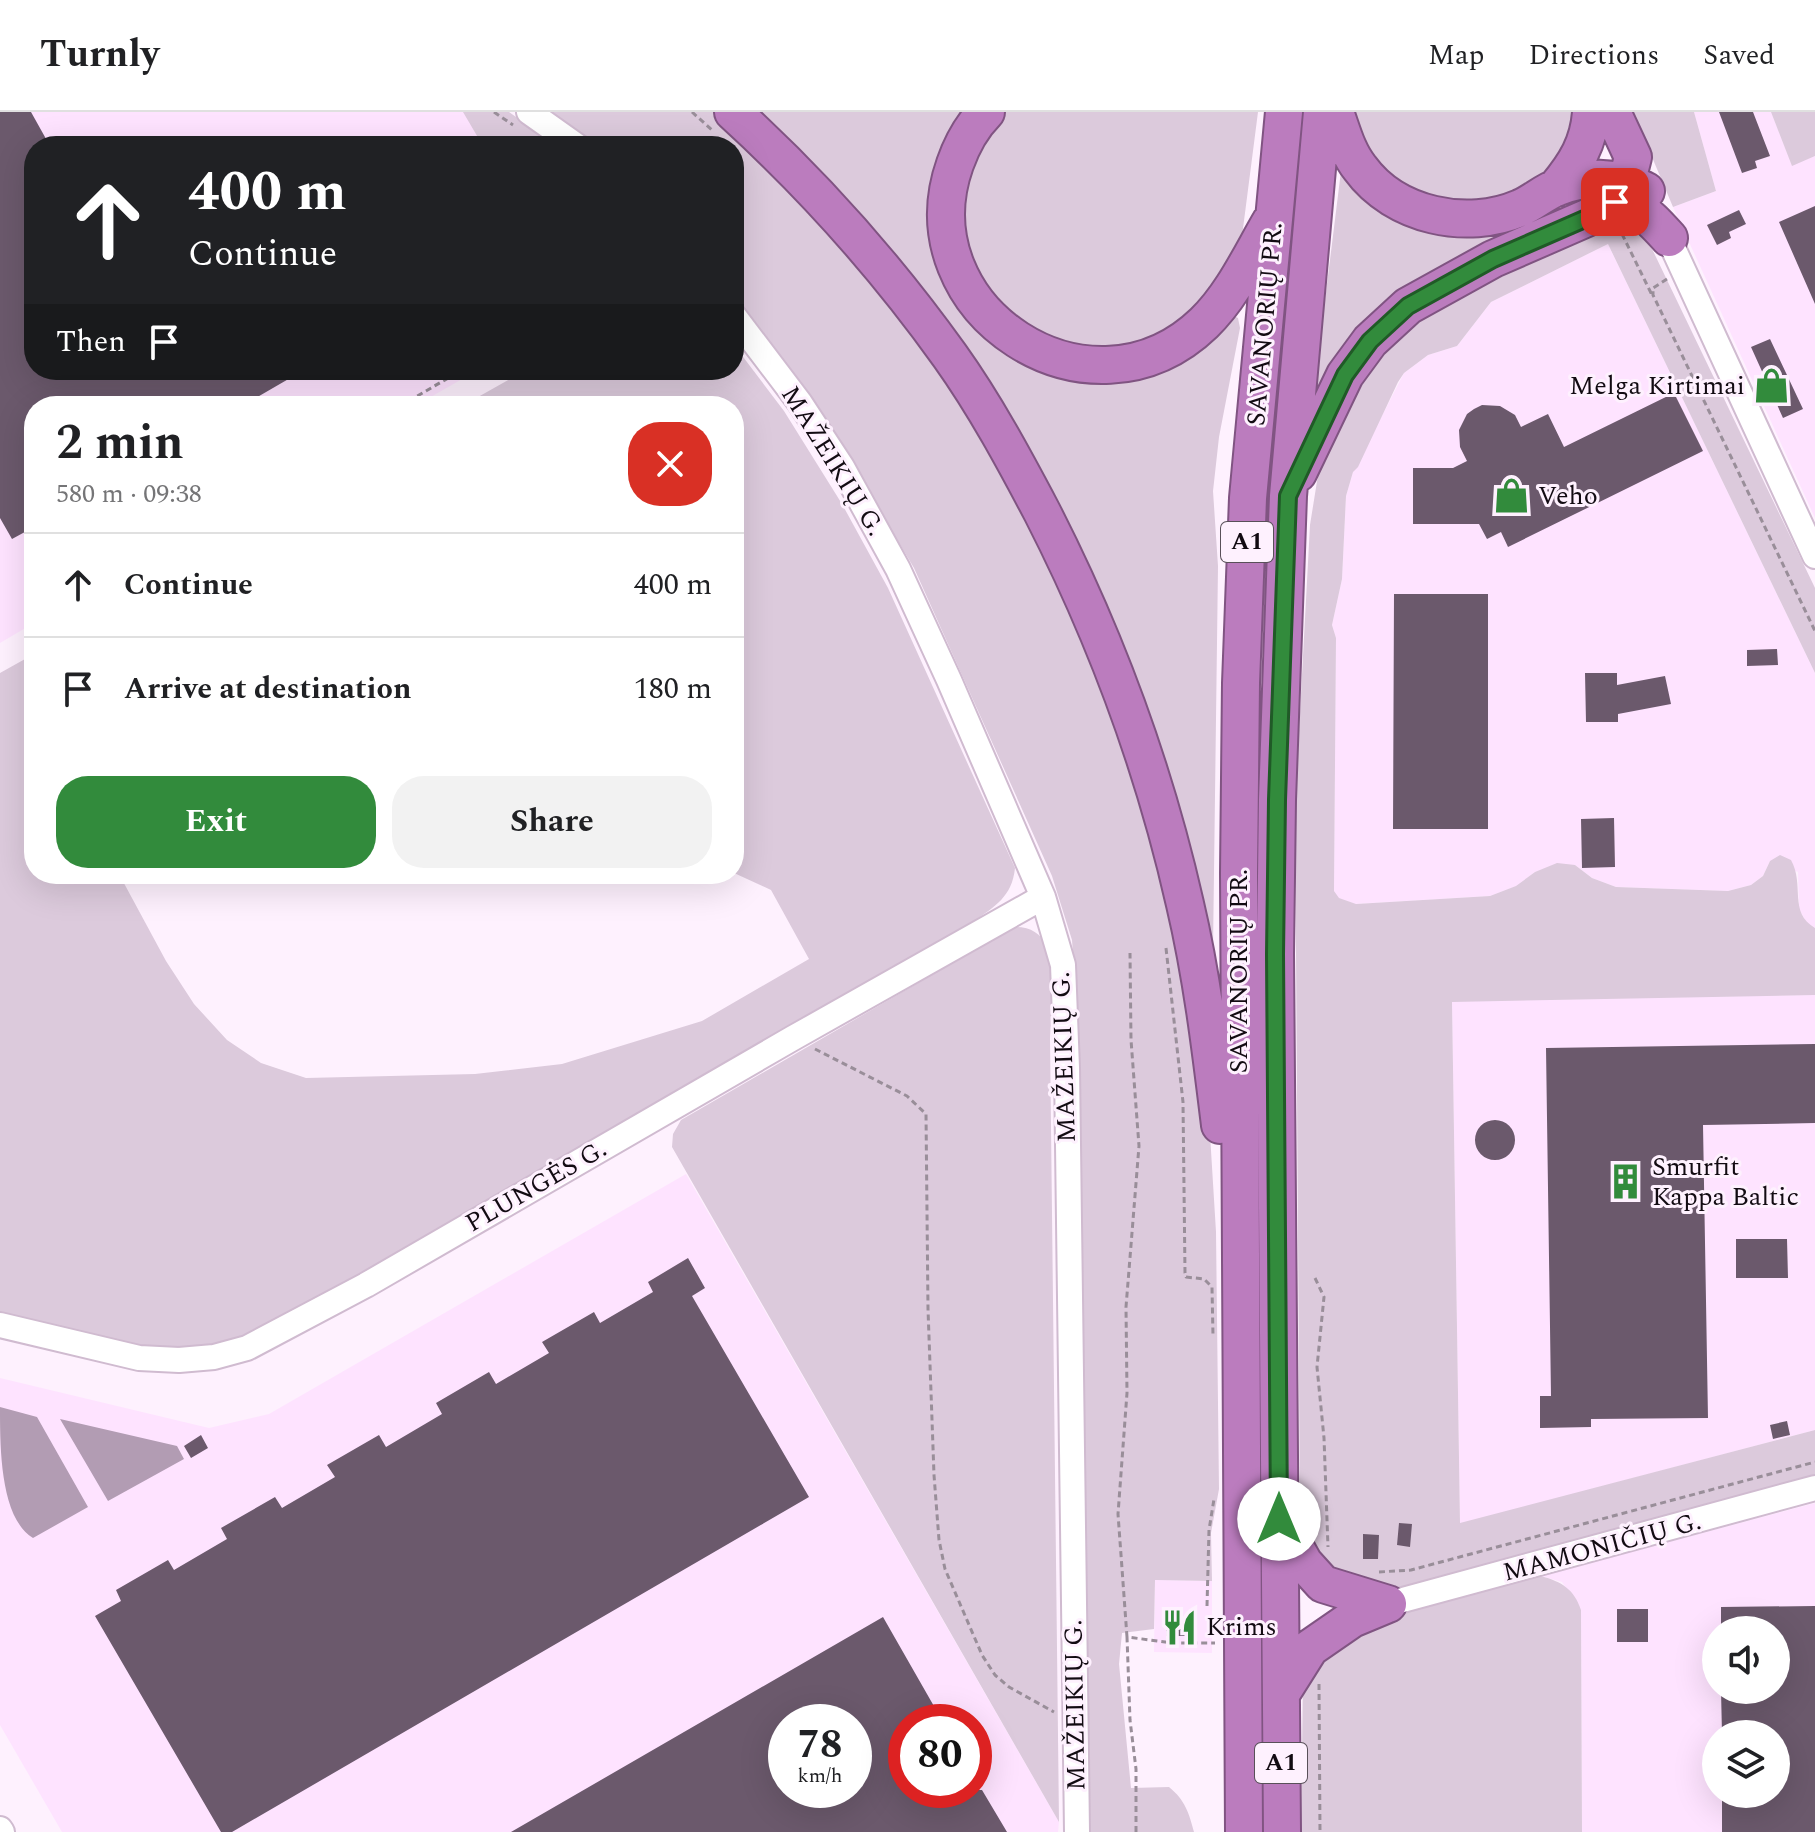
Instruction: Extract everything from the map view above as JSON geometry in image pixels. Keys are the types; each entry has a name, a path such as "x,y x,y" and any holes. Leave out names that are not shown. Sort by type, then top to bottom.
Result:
{"highway":[{"path":"986,112 967,135 951,175 947,214 953,254 968,290 994,323 1010,336 1048,356 1070,362 1116,365 1152,356 1185,338 1216,310 1276,213"},
{"name":"SAVANORIŲ PR.","path":"1244,1832 1240,1280 1241,683 1248,498 1284,112"},
{"name":"SAVANORIŲ PR.","path":"1282,1832 1275,954 1277,784 1288,496 1322,112"},
{"path":"1335,112 1359,167 1379,190 1431,214 1477,220 1521,208 1556,188 1593,179 1623,191"},
{"path":"1556,188 1584,149 1591,112"},
{"path":"1612,112 1623,191 1621,206 1634,208 1649,216 1669,238"},
{"path":"726,125 780,155 827,206 950,356 1026,480 1089,609 1133,720 1186,905 1214,1077 1240,1280"},
{"path":"1288,496 1345,375 1370,341 1389,323 1408,306 1450,281 1623,191"},
{"path":"1279,1519 1304,1563 1323,1584 1388,1604"},
{"path":"1281,1694 1310,1648 1352,1619 1388,1604"}],"street":[{"path":"529,112 563,136"},
{"path":"1669,238 1815,556"},
{"name":"MAŽEIKIŲ G.","path":"744,329 800,403 871,518 949,680 1043,897 1063,965 1077,1832"},
{"name":"PLUNGĖS G.","path":"0,1325 139,1358 202,1358 247,1348 366,1285 1043,897"},
{"name":"MAMONIČIŲ G.","path":"1388,1604 1815,1488"}],"path":[{"path":"692,112 726,125"},
{"path":"1623,191 1653,295 1815,631"},
{"path":"1653,295 1653,288 1658,284 1684,271"},
{"path":"417,396 445,380"},
{"path":"1165,945 1183,1102 1185,1273 1186,1277 1204,1279 1212,1287 1214,1348"},
{"path":"1130,953 1131,1040 1139,1146 1126,1307 1127,1393 1118,1514 1130,1720 1136,1769 1136,1832"},
{"path":"793,1038 907,1096 926,1114 934,1475 939,1540 945,1569 982,1655 995,1675 1009,1687 1075,1723"},
{"path":"1315,1278 1324,1297 1317,1367 1324,1438 1326,1543 1329,1552"},
{"path":"1367,1572 1411,1570 1815,1462"},
{"path":"1207,1606 1209,1530 1215,1496"},
{"path":"1127,1637 1173,1643 1215,1643"},
{"path":"1319,1682 1320,1832"}],"shaded area":[{"path":"0,112 480,112 512,136 24,136 24,380 460,380 432,396 24,396 24,629 0,643"},
{"path":"463,112 509,112 543,136 477,136"},
{"path":"546,112 721,112 743,136 577,136"},
{"path":"754,112 975,112 940,176 976,324 1014,357 1046,370 1230,314 1238,318 1240,328 1219,437 1213,491 1218,566 1213,949 1055,511"},
{"path":"997,112 1258,112 1241,244 1178,334 1110,357 1004,322 964,257 960,181"},
{"path":"1351,112 1572,112 1566,165 1473,212 1383,181"},
{"path":"1633,112 1694,112 1716,191 1673,207"},
{"path":"1694,112 1771,112 1792,165 1815,156 1815,518 1673,207 1716,191"},
{"path":"1771,112 1815,112 1815,156 1792,166"},
{"path":"744,137 913,322 1072,588 1166,859 1209,1118 1216,1232 1219,1489 1211,1533 1212,1581 1155,1580 1154,1629 1122,1633 1119,1664 1131,1788 1169,1787 1186,1807 1194,1832 1086,1832 1078,1025 1072,940 1052,876 914,568 841,445 744,314"},
{"path":"1341,171 1411,218 1578,191 1587,211 1464,265 1322,402 1313,397"},
{"path":"1606,218 1642,228 1815,588 1815,673 1608,244 1491,302 1457,346 1428,355 1404,373 1353,472 1346,496 1342,579 1332,625 1336,638 1334,891 1339,898 1356,904 1490,896 1516,886 1535,872 1557,863 1575,865 1592,878 1616,887 1728,891 1751,885 1763,876 1770,861 1780,855 1791,860 1797,879 1799,906 1807,922 1815,928 1815,995 1452,1002 1460,1523 1815,1430 1815,1476 1385,1591 1329,1578 1300,1524 1295,806 1310,525 1323,444 1335,413 1400,324"},
{"path":"1608,244 1815,673 1815,928 1807,923 1799,910 1798,872 1770,861 1763,876 1751,885 1728,891 1616,887 1592,878 1575,865 1535,872 1517,886 1490,896 1355,904 1338,898 1334,891 1336,638 1332,625 1342,579 1346,496 1353,472 1404,373 1428,355 1457,346 1491,302"},
{"path":"744,358 784,411 842,504 888,588 1015,868 1006,894 973,922 342,1289 261,1332 218,1345 155,1348 93,1339 0,1317 0,673 24,660 24,884 124,884 166,961 194,1004 227,1040 261,1063 306,1078 475,1074 562,1064 702,1021 809,959 771,890 744,878 744,396 480,396 508,380 744,380"},
{"path":"1015,927 1031,930 1043,939 1049,953 1053,988 1050,1039 1059,1822 672,1147 673,1134 681,1120"},
{"path":"1815,995 1815,1430 1460,1524 1452,1001"},
{"path":"686,1174 991,1704 888,1704 888,1808 992,1808 992,1706 1059,1822 1058,1832 62,1832 0,1725 0,1378 209,1428 269,1414"},
{"path":"0,1407 37,1417 88,1507 33,1538 22,1528 8,1498 2,1461"},
{"path":"60,1419 177,1446 184,1459 108,1501"},
{"path":"1815,1503 1815,1832 1582,1832 1581,1610 1562,1582 1541,1576"},
{"path":"1541,1576 1566,1587 1581,1610 1582,1832 1301,1832 1303,1675 1354,1626"},
{"path":"1155,1580 1212,1581 1212,1653 1154,1652"}],"building":[{"path":"0,112 31,112 44,136 24,136 24,380 287,380 259,396 24,396 24,532 12,539 0,518"},
{"path":"1719,112 1753,112 1770,156 1755,161 1757,168 1742,173"},
{"path":"1815,206 1815,304 1779,222"},
{"path":"1739,210 1746,224 1729,232 1731,238 1717,245 1707,225"},
{"path":"1770,339 1803,409 1783,418 1751,347"},
{"name":"Veho","path":"1674,393 1703,451 1508,547 1501,532 1487,539 1479,524 1413,524 1413,468 1453,468 1467,461 1460,447 1459,430 1467,414 1474,409 1482,405 1500,406 1515,415 1521,427 1548,414 1564,447"},
{"path":"1394,594 1488,594 1488,829 1393,829"},
{"path":"1777,649 1778,665 1747,666 1747,650"},
{"path":"1585,673 1617,673 1617,685 1665,676 1671,704 1618,714 1618,722 1586,722"},
{"path":"1614,818 1615,867 1582,868 1581,819"},
{"name":"Smurfit Kappa Baltic","path":"1815,1044 1815,1123 1703,1125 1708,1418 1591,1419 1591,1427 1540,1428 1540,1396 1551,1396 1546,1048"},
{"path":"1495,1120 1509,1126 1515,1140 1509,1154 1495,1160 1481,1154 1475,1140 1481,1126"},
{"path":"1736,1239 1787,1239 1788,1278 1736,1278"},
{"path":"688,1258 705,1288 692,1296 809,1497 232,1832 221,1832 95,1616 121,1601 116,1590 168,1560 174,1570 227,1539 221,1528 275,1497 282,1508 335,1477 327,1465 379,1435 386,1447 442,1414 436,1403 489,1372 496,1384 549,1353 542,1342 594,1312 600,1323 653,1292 648,1282"},
{"path":"1787,1421 1790,1435 1773,1439 1770,1425"},
{"path":"201,1435 208,1448 191,1458 184,1446"},
{"path":"1399,1523 1412,1524 1410,1547 1397,1545"},
{"path":"1363,1534 1379,1535 1378,1559 1363,1559"},
{"path":"1815,1606 1815,1832 1722,1832 1722,1808 1790,1808 1790,1720 1722,1720 1721,1704 1790,1704 1790,1616 1721,1616 1721,1607"},
{"path":"1617,1609 1648,1609 1648,1642 1617,1642"},
{"path":"883,1617 933,1704 888,1704 888,1808 992,1807 1007,1832 511,1832"},
{"name":"Krims","path":"1166,1618 1193,1618 1193,1636 1166,1636"}],"place":[{"name":"Melga Kirtimai","path":"1771,386"},
{"name":"Veho","path":"1512,496"},
{"name":"Smurfit Kappa Baltic","path":"1626,1182"},
{"name":"Krims","path":"1180,1627"}],"route":[{"path":"1279,1519 1275,954 1288,496 1345,375 1370,341 1408,306 1493,259 1596,214 1615,202"}]}
